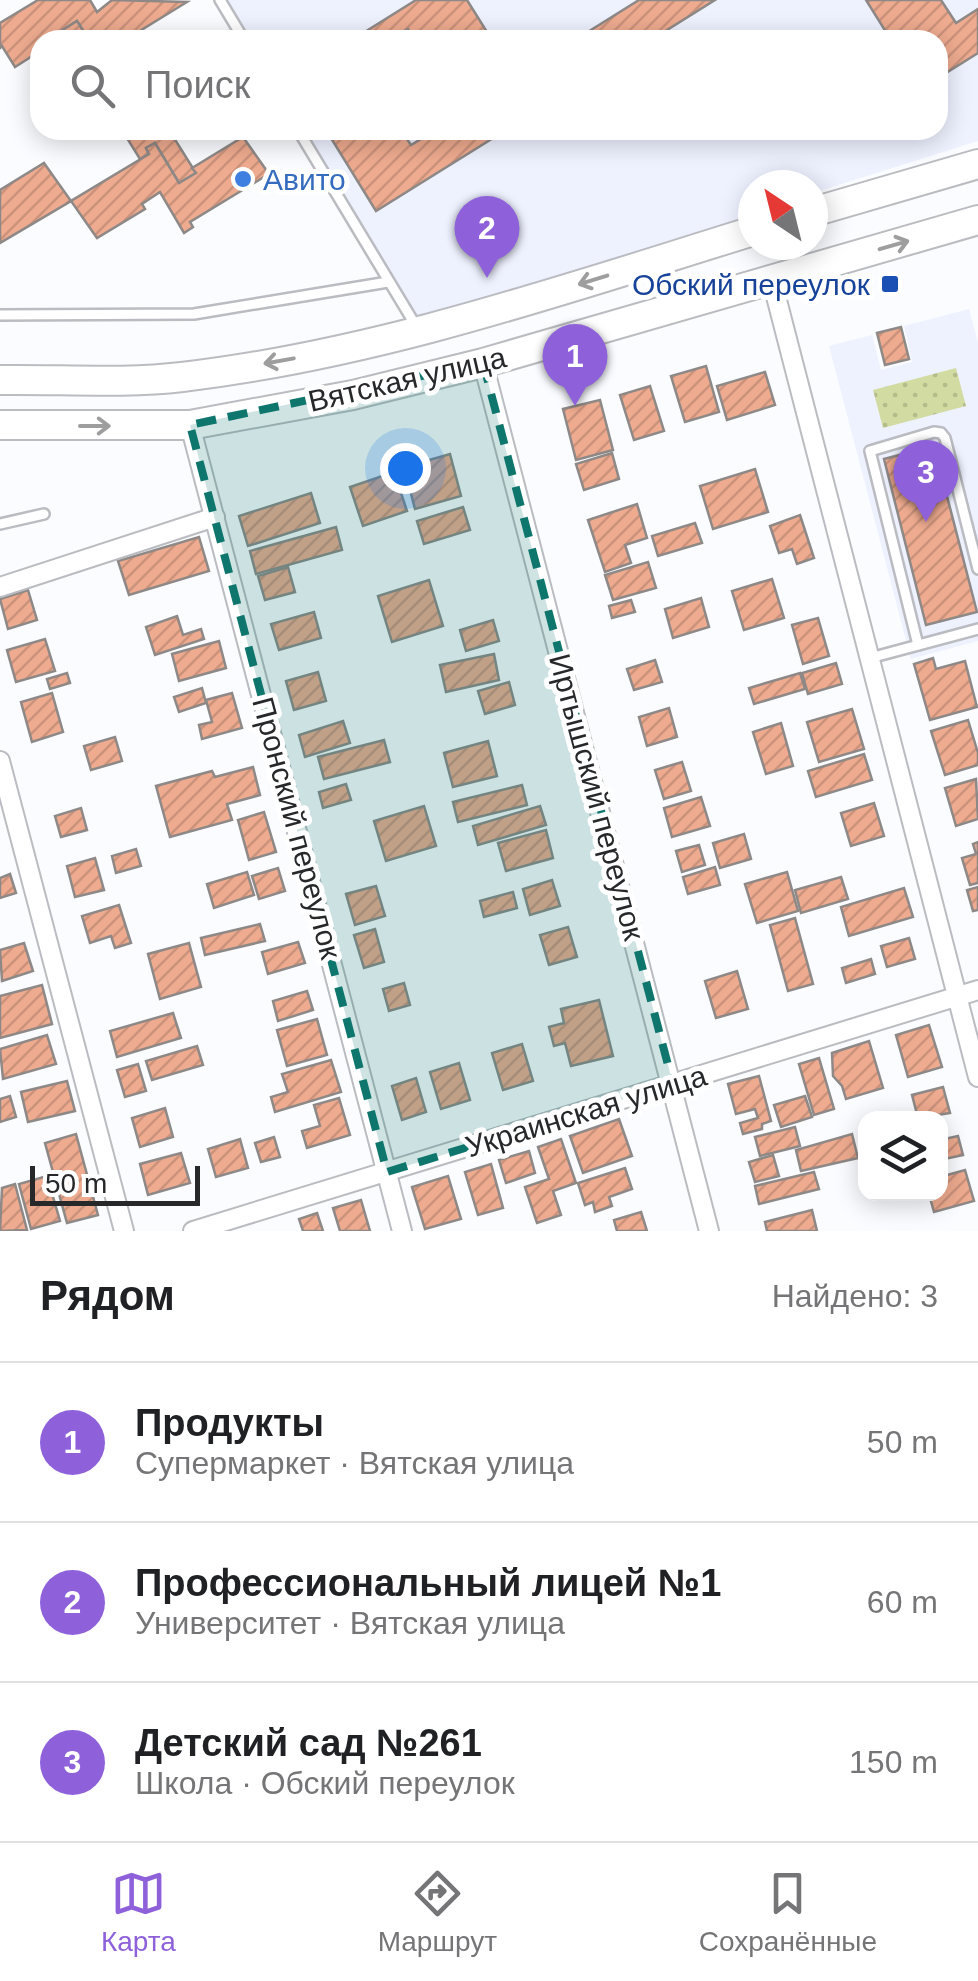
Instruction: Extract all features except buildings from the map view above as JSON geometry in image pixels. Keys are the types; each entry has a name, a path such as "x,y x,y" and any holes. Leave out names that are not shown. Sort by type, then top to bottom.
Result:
{"main road":[{"path":"828,208 978,164"},
{"name":"Вятская улица","path":"0,425 190,425 353,395 483,363 978,220"},
{"name":"Вятская улица","path":"0,380 179,378 339,350 420,333 738,235"},
{"path":"179,378 190,425"}],"street":[{"path":"772,281 978,1077"},
{"name":"Иртышский переулок","path":"483,363 709,1231"},
{"name":"Пронский переулок","path":"190,425 402,1231"},
{"path":"0,587 215,517"},
{"path":"0,762 124,1231"},
{"name":"Украинская улица","path":"193,1231 978,990"}],"lane":[{"path":"220,0 238,30"},
{"path":"304,140 420,333"},
{"path":"0,314 194,314 388,282"},
{"path":"918,645 870,451 941,433 978,568"},
{"path":"0,524 44,514"},
{"path":"870,658 978,628"}],"highlighted area":[{"path":"483,363 673,1084 387,1172 190,425"}],"shaded area":[{"path":"220,0 978,0 978,141 828,188 828,170 738,170 738,232 419,328 305,140 948,140 948,30 238,30"},
{"path":"969,309 978,343 978,641 911,659 829,346 872,335 881,370 912,362 904,326"}],"green space":[{"path":"956,368 966,406 883,428 873,390"}],"place":[{"name":"Авито","path":"243,179"},
{"name":"Профессиональный лицей №1","path":"487,278"},
{"name":"Обский переулок","path":"890,284"},
{"name":"Продукты","path":"575,406"},
{"name":"Детский сад №261","path":"926,522"}]}
